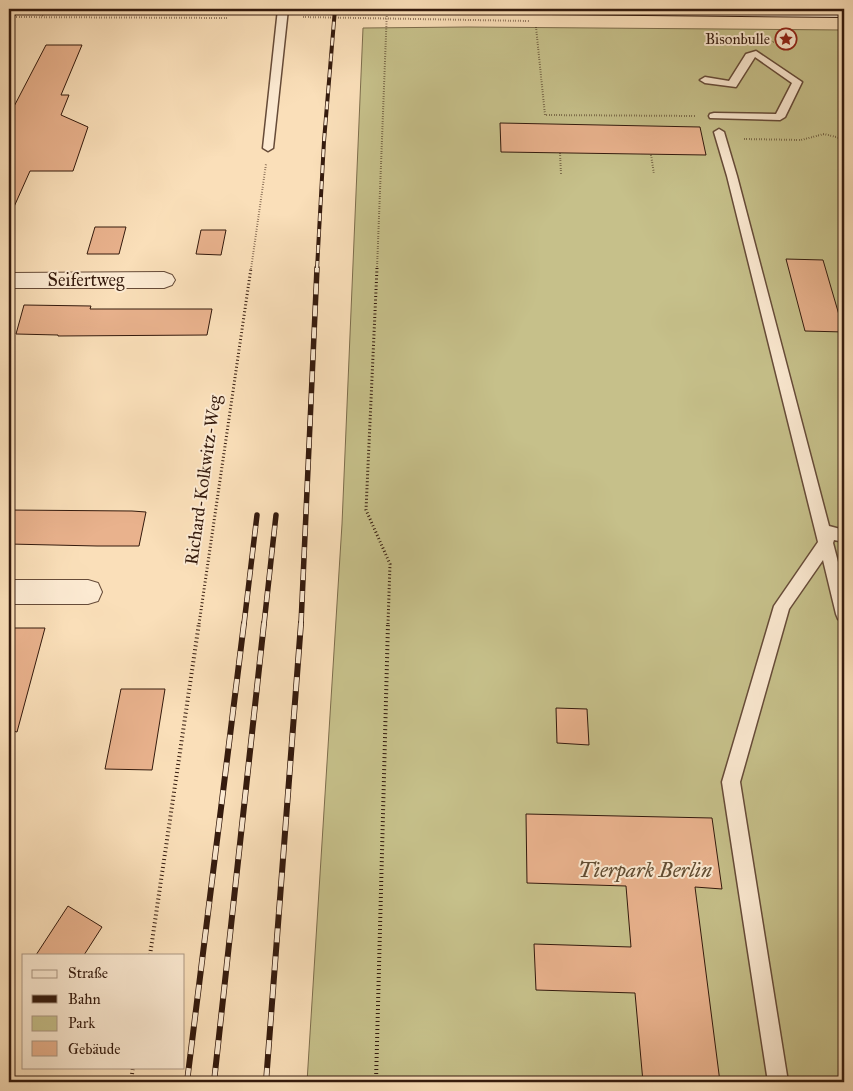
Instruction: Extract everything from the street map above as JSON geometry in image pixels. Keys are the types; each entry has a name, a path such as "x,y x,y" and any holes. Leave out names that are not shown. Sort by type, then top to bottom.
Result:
{"main road":[{"path":"549,9 841,11"},
{"name":"Seifertweg","path":"9,280 164,280"},
{"path":"9,592 88,592"}],"lane":[{"path":"268,148 283,14"},
{"path":"705,80 732,85 749,56 756,54 797,82 780,117 714,116"},
{"path":"720,136 844,614"},
{"path":"825,536 844,536"},
{"path":"778,1082 732,782 782,606 825,536"}],"path":[{"path":"14,17 18,9"},
{"path":"38,9 37,13 52,17"},
{"path":"376,1082 390,564 366,510 385,97 387,9"},
{"path":"283,14 336,17"},
{"path":"9,19 14,17 232,18"},
{"path":"536,25 545,115 714,116"},
{"path":"720,136 801,140 824,134 844,139"},
{"name":"Richard-Kolkwitz-Weg","path":"150,954 268,148"},
{"path":"560,153 561,174"},
{"path":"651,155 654,174"},
{"path":"131,1082 133,1068"}],"green space":[{"name":"Tierpark Berlin","path":"363,28 844,30 844,1082 307,1082 342,524"}],"building":[{"path":"46,45 82,45 61,95 69,95 61,115 88,127 73,171 30,171 9,218 9,116"},
{"path":"500,123 700,127 706,155 501,152"},
{"path":"95,227 126,227 119,254 87,254"},
{"path":"201,230 226,230 221,255 196,254"},
{"path":"786,259 823,260 844,332 805,331"},
{"path":"24,305 91,306 90,309 212,309 207,335 58,336 16,334"},
{"path":"9,510 146,512 139,546 97,546 9,544"},
{"path":"9,628 45,628 17,732 9,730"},
{"path":"121,689 165,689 152,770 105,769"},
{"path":"556,708 587,709 589,745 557,743"},
{"path":"526,814 712,818 722,889 695,887 720,1082 643,1082 635,993 536,990 534,944 631,947 626,886 527,883"},
{"path":"68,906 102,927 85,954 37,954"}],"railway":[{"path":"317,269 324,141 335,9"},
{"path":"301,624 317,268"},
{"path":"244,624 257,515"},
{"path":"264,624 276,515"},
{"path":"187,1082 244,623"},
{"path":"214,1082 264,623"},
{"path":"266,1082 301,623"}],"place":[{"name":"Bisonbulle","path":"786,39"}]}
